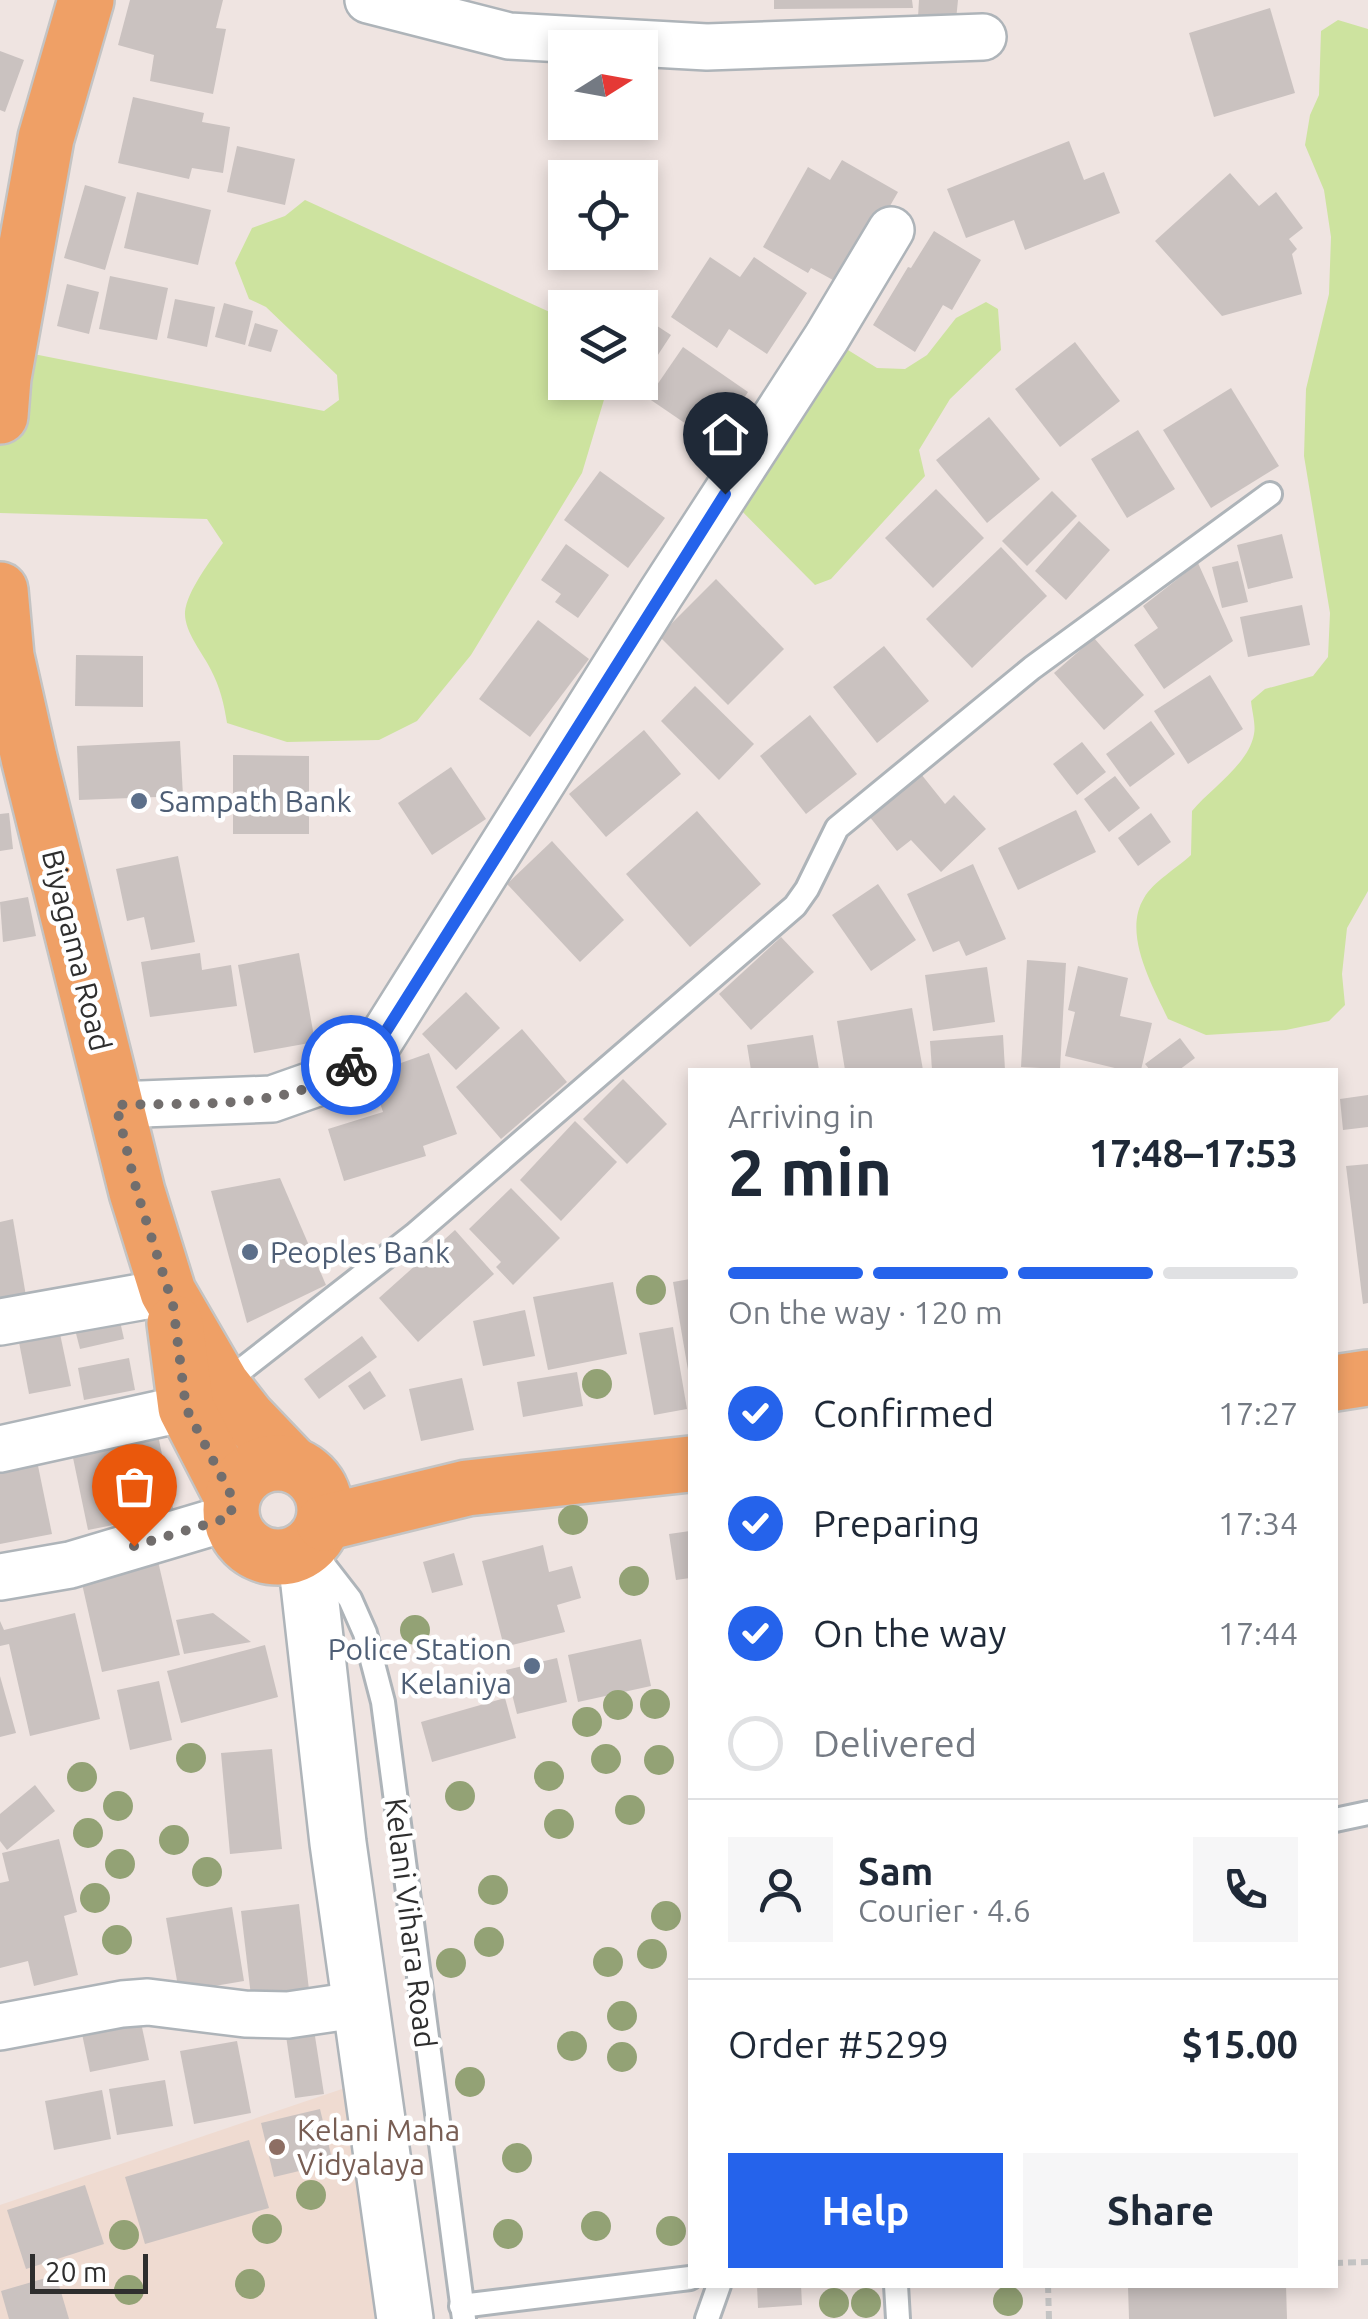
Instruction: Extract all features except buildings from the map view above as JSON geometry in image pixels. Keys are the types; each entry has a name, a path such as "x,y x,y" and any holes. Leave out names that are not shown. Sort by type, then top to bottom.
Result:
{"main road":[{"path":"0,416 2,378 46,138 86,0"},
{"name":"Biyagama Road","path":"0,590 3,655 137,1192 204,1397 247,1418 283,1515"},
{"path":"1338,1382 1368,1378"},
{"path":"283,1515 466,1488 688,1464"}],"street":[{"path":"368,0 509,36 707,46 983,38"},
{"path":"116,1105 272,1099 340,1075 376,1047 891,230"},
{"path":"0,1322 170,1299"},
{"path":"0,1449 204,1397"},
{"path":"0,1578 283,1515 328,1762 405,2319"},
{"path":"0,2027 148,2002 288,2015 363,2004"}],"lane":[{"path":"204,1397 414,1235 795,906 808,889 837,828 1032,668 1270,494"},
{"name":"Kelani Vihara Road","path":"283,1515 350,1600 365,1632 383,1702 463,2313"},
{"path":"1338,1819 1368,1812"},
{"path":"463,2313 688,2278"},
{"path":"707,2319 718,2288"},
{"path":"896,2288 898,2319"}],"path":[{"path":"1338,2263 1368,2262"},
{"path":"1048,2288 1049,2319"}],"shaded area":[{"name":"Kelani Maha Vidyalaya","path":"345,2088 405,2319 0,2319 0,2205"}],"green space":[{"path":"1338,20 1368,29 1368,891 1347,928 1342,974 1345,1005 1329,1021 1286,1030 1206,1035 1168,1019 1142,960 1136,927 1138,912 1153,886 1191,855 1192,811 1251,745 1255,726 1251,701 1265,689 1313,676 1328,657 1330,613 1304,456 1306,389 1329,294 1331,237 1324,190 1305,145 1310,115 1319,95 1321,31"},
{"path":"305,200 548,311 548,400 604,400 582,473 471,655 417,721 379,740 287,742 227,723 217,683 191,635 185,612 200,576 223,543 207,519 0,513 0,416 8,349 324,411 339,400 337,375 266,307 249,299 235,263 252,228 285,216"},
{"path":"986,302 998,309 1001,350 950,399 919,450 925,476 831,579 815,585 725,494 827,337 877,368 905,369 927,355 956,318"}],"way so far":[{"path":"134,1546 231,1517 232,1497 186,1408 173,1305 137,1192 116,1105 272,1099 340,1075 351,1065"}],"place":[{"name":"Sampath Bank","path":"139,801"},
{"name":"Peoples Bank","path":"250,1252"},
{"name":"Police Station Kelaniya","path":"532,1666"},
{"name":"Kelani Maha Vidyalaya","path":"277,2147"}],"route":[{"path":"351,1065 376,1047 725,494"}]}
